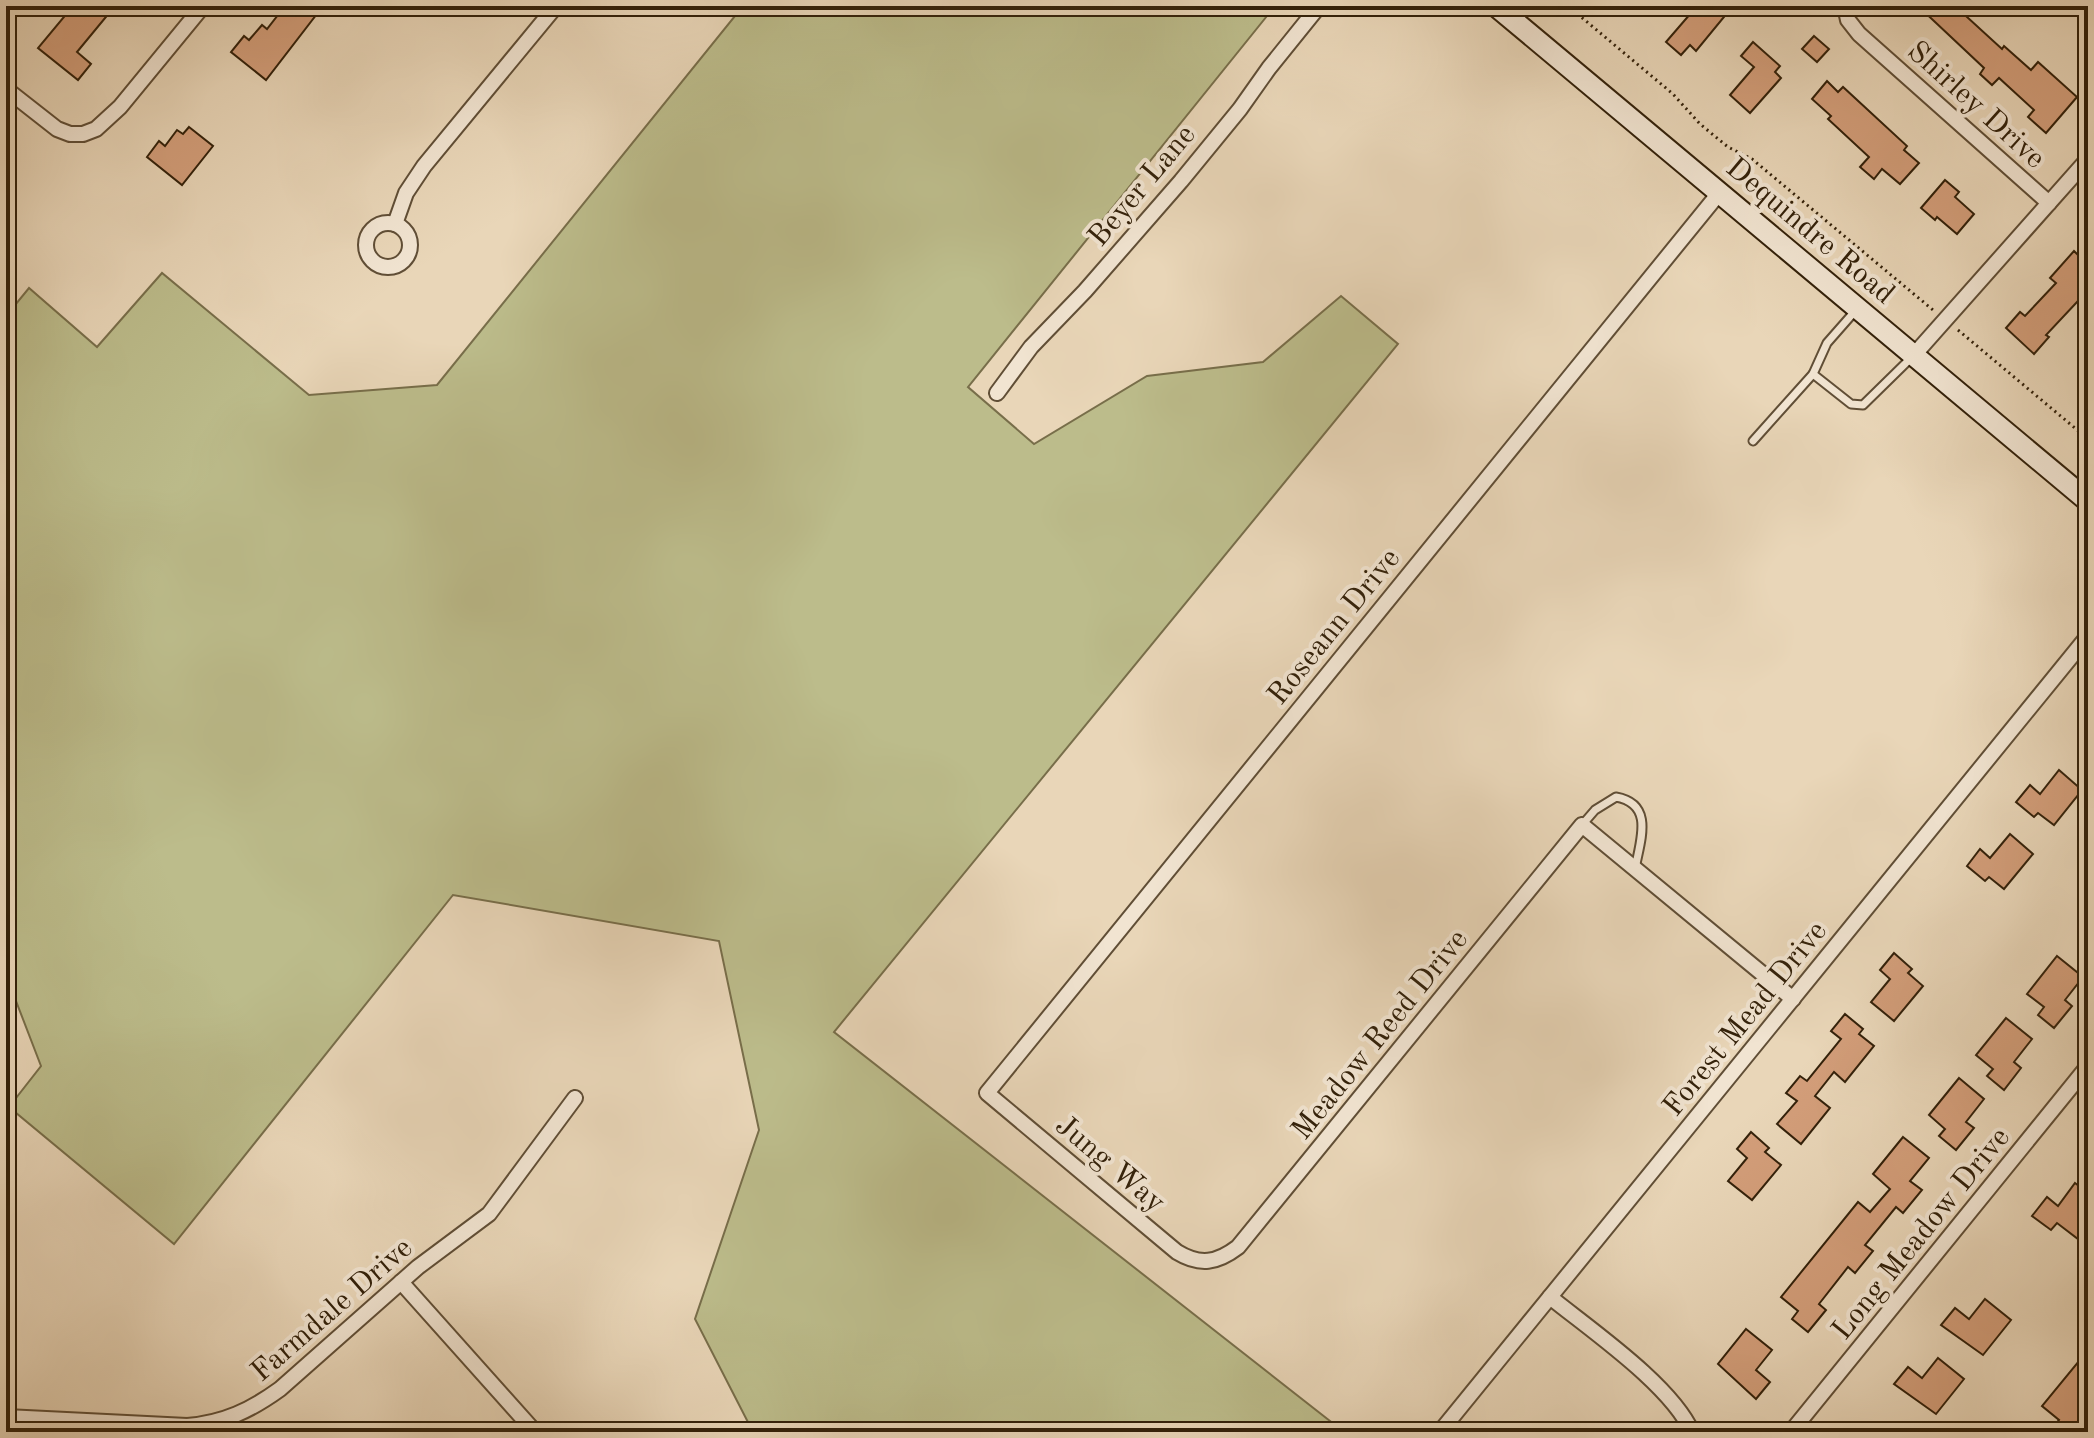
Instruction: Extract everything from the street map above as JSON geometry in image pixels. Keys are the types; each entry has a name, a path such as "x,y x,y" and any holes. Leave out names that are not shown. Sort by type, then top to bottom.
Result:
{"main road":[{"name":"Dequindre Road","path":"1496,6 2088,501"}],"street":[{"path":"6,89 57,129 70,134 83,134 96,129 115,113 203,6"},
{"path":"395,224 406,193 424,166 556,6"},
{"name":"Beyer Lane","path":"997,393 1031,347 1085,291 1181,181 1319,6"},
{"name":"Shirley Drive","path":"1845,6 1845,14 1859,34 2049,203"},
{"path":"1914,355 2088,159"},
{"name":"Roseann Drive","path":"987,1093 1720,192"},
{"name":"Forest Mead Drive","path":"1440,1432 2088,636"},
{"path":"1582,825 1793,999"},
{"name":"Meadow Reed Drive","path":"1207,1262 1223,1258 1238,1247 1582,825"},
{"name":"Long Meadow Drive","path":"1791,1432 2088,1066"},
{"name":"Jung Way","path":"987,1093 1177,1252 1190,1260 1207,1262"},
{"name":"Farmdale Drive","path":"6,1417 187,1426 235,1417 280,1389 401,1282 489,1214 575,1098"},
{"path":"401,1282 535,1432"},
{"path":"1550,1297 1660,1389 1682,1414 1692,1432"}],"lane":[{"path":"1753,441 1813,374 1827,343 1858,308"},
{"path":"1813,374 1851,404 1863,405 1914,355"},
{"path":"1582,825 1595,810 1616,797 1627,799 1636,806 1642,818 1642,832 1635,869"}],"path":[{"path":"1568,6 1673,94 1700,124 1728,147 1752,159 1934,310"},
{"path":"1957,329 2088,439"}],"green space":[{"path":"743,6 1275,6 968,387 1034,444 1147,376 1263,362 1341,296 1398,344 834,1032 1344,1432 753,1432 695,1319 759,1130 719,941 453,895 174,1244 9,1107 41,1066 6,975 6,316 29,288 97,347 162,273 309,395 437,385"}],"building":[{"path":"73,6 115,6 77,52 91,64 78,80 38,48"},
{"path":"285,6 323,6 266,80 231,52 244,36 249,40 262,25 267,29"},
{"path":"1697,6 1733,6 1696,51 1690,45 1681,55 1666,42"},
{"path":"1918,6 1955,6 2002,49 2004,46 2031,70 2038,62 2077,97 2046,133 2028,117 2034,110 1999,78 1992,85 1980,74 1984,68"},
{"path":"1814,36 1829,49 1817,62 1802,49"},
{"path":"1753,42 1780,66 1775,72 1781,78 1750,113 1730,95 1754,67 1741,56"},
{"path":"1827,81 1838,92 1843,87 1907,146 1904,150 1919,163 1900,184 1882,169 1874,179 1860,167 1869,157 1828,119 1831,116 1812,99"},
{"path":"189,127 213,146 182,185 147,157 159,141 165,146 177,130 183,134"},
{"path":"1945,180 1959,192 1955,197 1974,214 1957,234 1921,208"},
{"path":"2088,244 2088,294 2046,335 2049,337 2034,354 2006,328 2020,312 2025,316 2056,283 2050,278 2074,251 2078,255"},
{"path":"2059,770 2082,790 2054,825 2038,813 2034,817 2016,802 2030,785 2040,794"},
{"path":"2010,834 2033,854 2004,889 1989,877 1985,881 1967,866 1980,849 1990,858"},
{"path":"1894,953 1912,969 1908,973 1923,986 1894,1021 1871,1002 1890,979 1880,970"},
{"path":"2057,956 2083,977 2065,1000 2072,1006 2054,1028 2038,1015 2044,1007 2027,994"},
{"path":"1845,1014 1863,1029 1859,1034 1874,1046 1845,1082 1834,1072 1815,1096 1830,1108 1801,1144 1777,1124 1797,1101 1786,1093 1800,1076 1807,1081 1841,1039 1831,1031"},
{"path":"2006,1018 2032,1039 2014,1062 2021,1068 2004,1090 1987,1076 1993,1069 1976,1055"},
{"path":"1959,1078 1984,1099 1966,1122 1974,1128 1956,1150 1939,1136 1945,1129 1929,1115"},
{"path":"1751,1132 1769,1148 1765,1152 1781,1165 1752,1200 1728,1181 1747,1158 1737,1149"},
{"path":"1903,1137 1929,1158 1910,1181 1922,1190 1903,1213 1896,1207 1865,1245 1873,1251 1855,1273 1848,1267 1819,1304 1826,1310 1808,1332 1792,1319 1798,1311 1781,1297 1858,1202 1870,1212 1890,1189 1873,1174"},
{"path":"2075,1183 2088,1193 2088,1227 2078,1239 2057,1223 2051,1230 2032,1216 2047,1197 2058,1206"},
{"path":"1985,1299 2011,1320 1983,1355 1941,1325 1955,1308 1969,1319"},
{"path":"1746,1329 1772,1350 1756,1370 1770,1382 1756,1399 1718,1364"},
{"path":"2088,1350 2088,1402 2080,1412 2087,1418 2076,1432 2049,1432 2059,1420 2042,1406"},
{"path":"1938,1358 1964,1379 1936,1414 1894,1384 1908,1367 1922,1378"}]}
